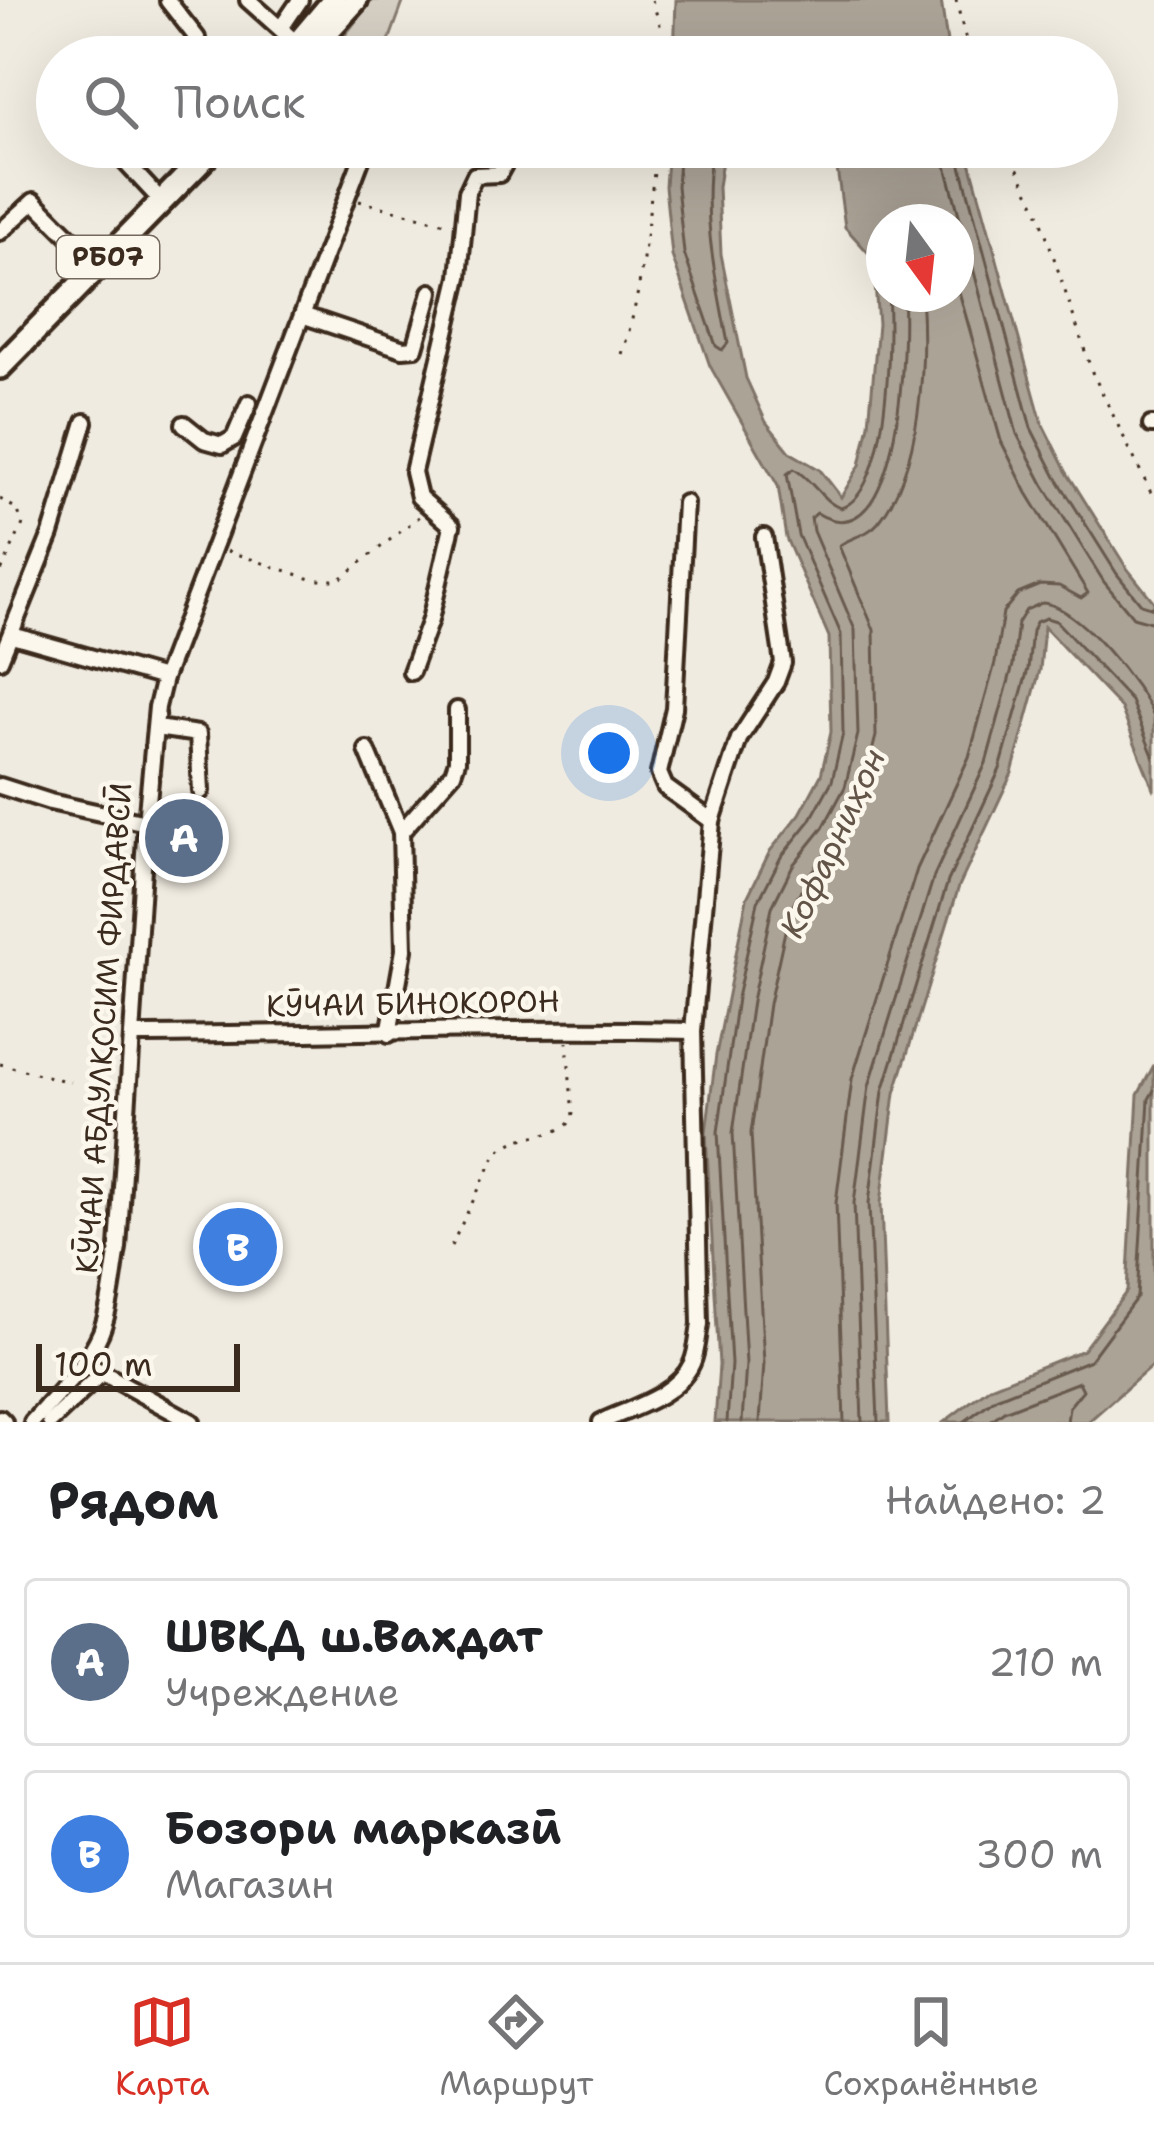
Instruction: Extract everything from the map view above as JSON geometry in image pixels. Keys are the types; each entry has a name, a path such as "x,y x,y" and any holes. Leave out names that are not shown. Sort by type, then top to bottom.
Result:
{"highway":[{"path":"315,36 336,9 356,0"},
{"name":"РБ07","path":"0,350 179,168"},
{"name":"РБ07","path":"0,367 194,168"}],"street":[{"path":"248,0 287,36"},
{"path":"281,28 300,0"},
{"path":"168,1 195,36"},
{"path":"130,168 154,194"},
{"name":"КӮЧАИ АБДУЛҚОСИМ ФИРДАВСӢ","path":"32,1422 100,1335 115,1268 146,823 164,678 358,168"},
{"path":"411,673 430,620 452,526 413,486 412,472 459,277 469,181 475,175 499,174 502,168"},
{"path":"0,232 34,201 91,258"},
{"path":"302,315 410,349 418,344 431,292"},
{"path":"184,424 204,440 223,446 234,438 249,403"},
{"path":"0,660 51,534 85,422"},
{"path":"685,503 674,708 658,773 677,798 712,821"},
{"path":"601,1422 678,1382 692,1364 700,1324 693,1031 712,821 739,739 783,663 764,537"},
{"path":"12,635 164,678"},
{"path":"401,832 453,773 458,761 457,710"},
{"path":"156,728 198,734 200,791"},
{"path":"367,750 401,832 404,950 389,1034"},
{"path":"0,786 146,823"},
{"name":"КӮЧАИ БИНОКОРОН","path":"133,1034 566,1028 693,1031"},
{"path":"82,1362 192,1422"},
{"path":"50,1422 102,1372"}],"path":[{"path":"652,0 662,36"},
{"path":"956,0 965,36"},
{"path":"622,354 640,296 654,168"},
{"path":"1017,168 1038,210 1091,372 1154,499"},
{"path":"346,200 461,227"},
{"path":"0,499 16,509 23,524 0,574"},
{"path":"215,547 314,580 339,580 430,508"},
{"path":"451,1246 496,1154 516,1137 570,1125 566,1028"},
{"path":"0,1064 70,1082"}],"shaded area":[{"path":"372,0 404,0 391,36 344,36"}],"water":[{"path":"676,0 941,0 946,36 675,36"},
{"name":"Кофарниҳон","path":"666,168 721,168 721,254 746,378 766,422 791,453 820,470 841,497 860,465 869,424 877,312 974,312 974,204 866,204 866,250 845,227 837,168 972,168 1042,423 1126,567 1154,602 1154,791 1121,708 1044,627 1040,670 1012,773 959,886 895,1093 881,1203 889,1422 715,1422 719,1365 706,1132 716,1055 747,898 770,851 800,814 821,775 831,732 829,637 786,538 778,486 710,366 672,256"},
{"path":"1154,1065 1154,1364 1088,1422 944,1422 990,1387 1083,1350 1127,1291 1138,1095"}],"place":[{"name":"ШВКД ш.Вахдат","path":"184,838"},
{"name":"Бозори марказӣ","path":"238,1247"}]}
